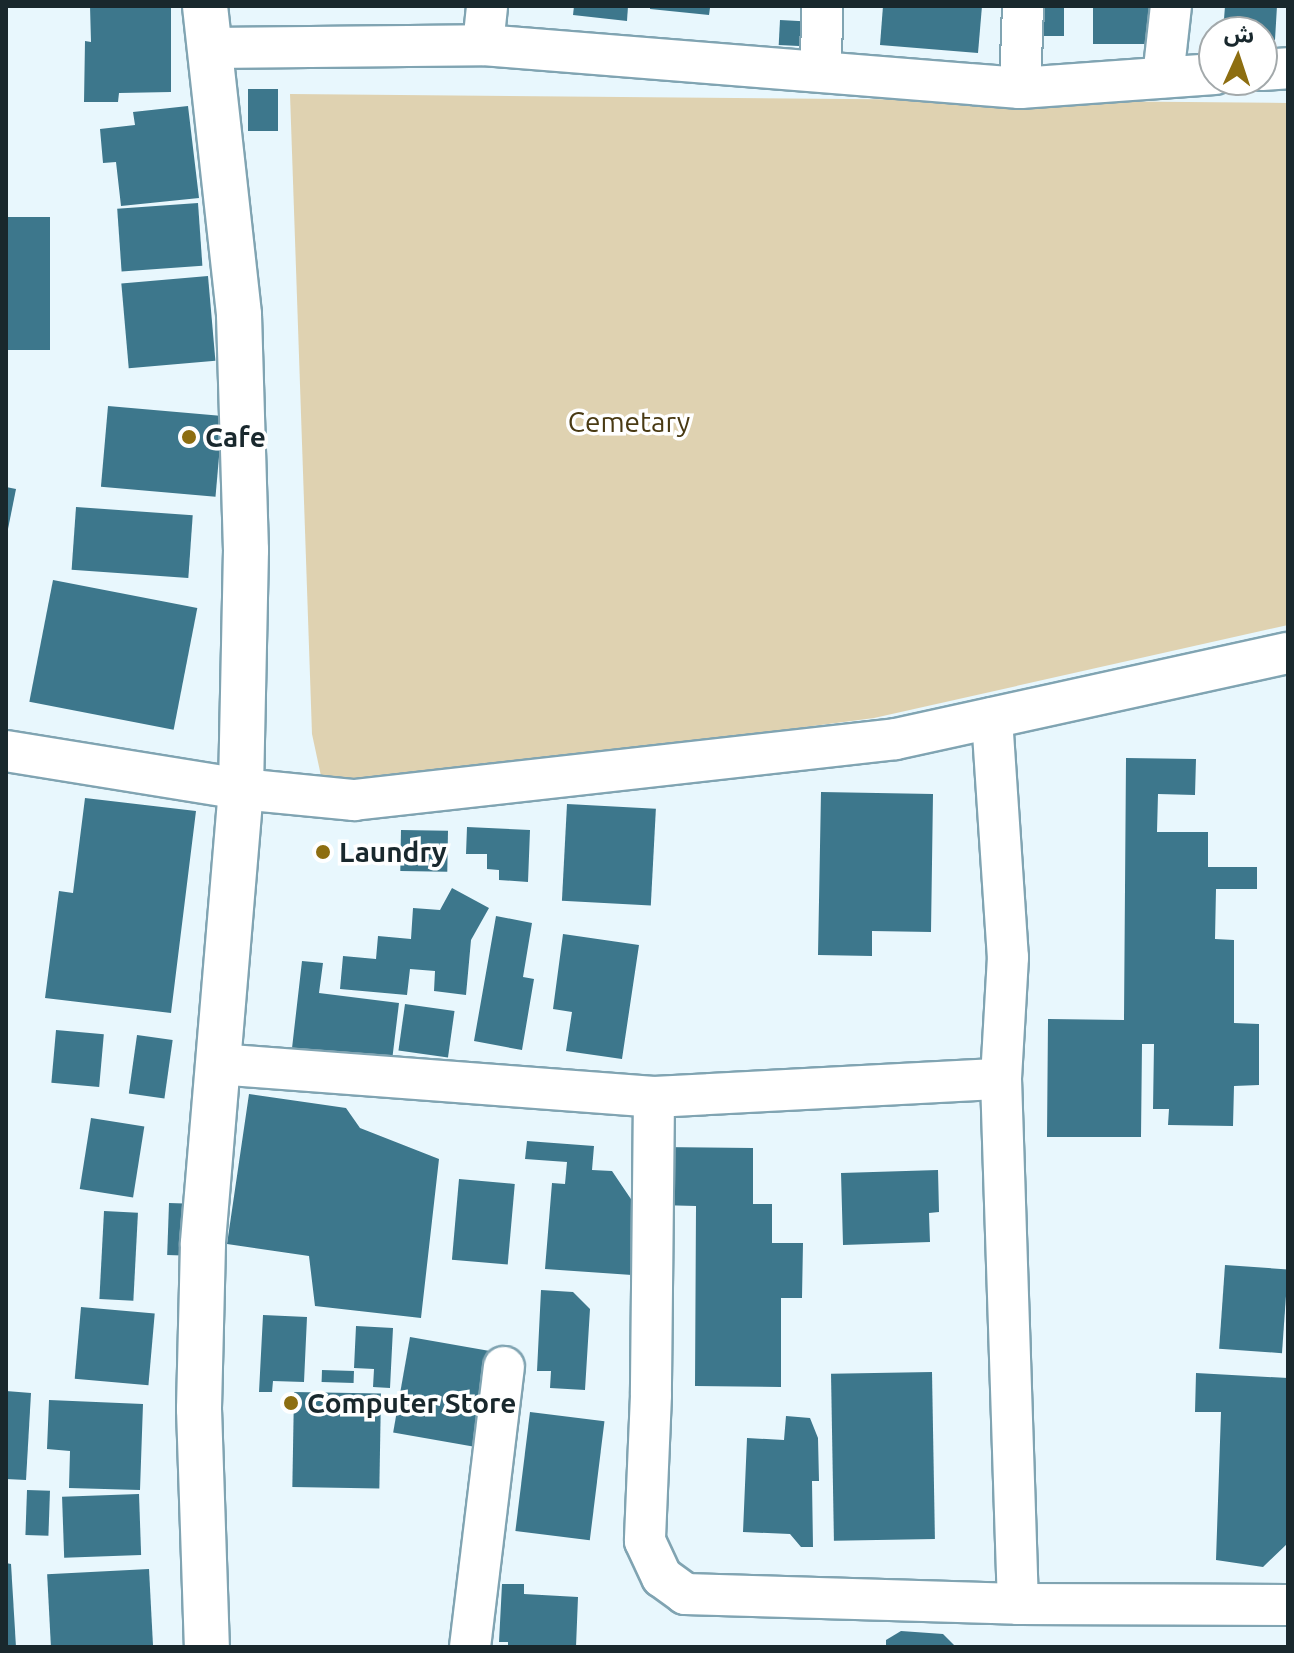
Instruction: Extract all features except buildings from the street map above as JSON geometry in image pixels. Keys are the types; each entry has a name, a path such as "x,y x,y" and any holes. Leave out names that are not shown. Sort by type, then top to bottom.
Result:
{"main road":[{"path":"207,1647 199,1409 203,1244 241,789 246,550 239,315 208,27"}],"street":[{"path":"821,71 822,6"},
{"path":"1020,88 1023,6"},
{"path":"1163,77 1171,6"},
{"path":"208,27 485,25 821,71 1020,88 1198,75"},
{"path":"6,751 241,789 354,800 896,739 1288,653"},
{"path":"992,718 1008,957 1001,1079 1018,1604"},
{"path":"217,1064 654,1097 1001,1079"},
{"path":"654,1097 651,1395 645,1541 662,1577 685,1594 1018,1604 1288,1605"},
{"path":"470,1647 504,1367"}],"green space":[{"name":"Cemetary","path":"290,94 1288,103 1288,625 874,718 324,790 312,734"}],"place":[{"name":"Cafe","path":"189,437"},
{"name":"Laundry","path":"323,852"},
{"name":"Computer Store","path":"291,1403"}]}
